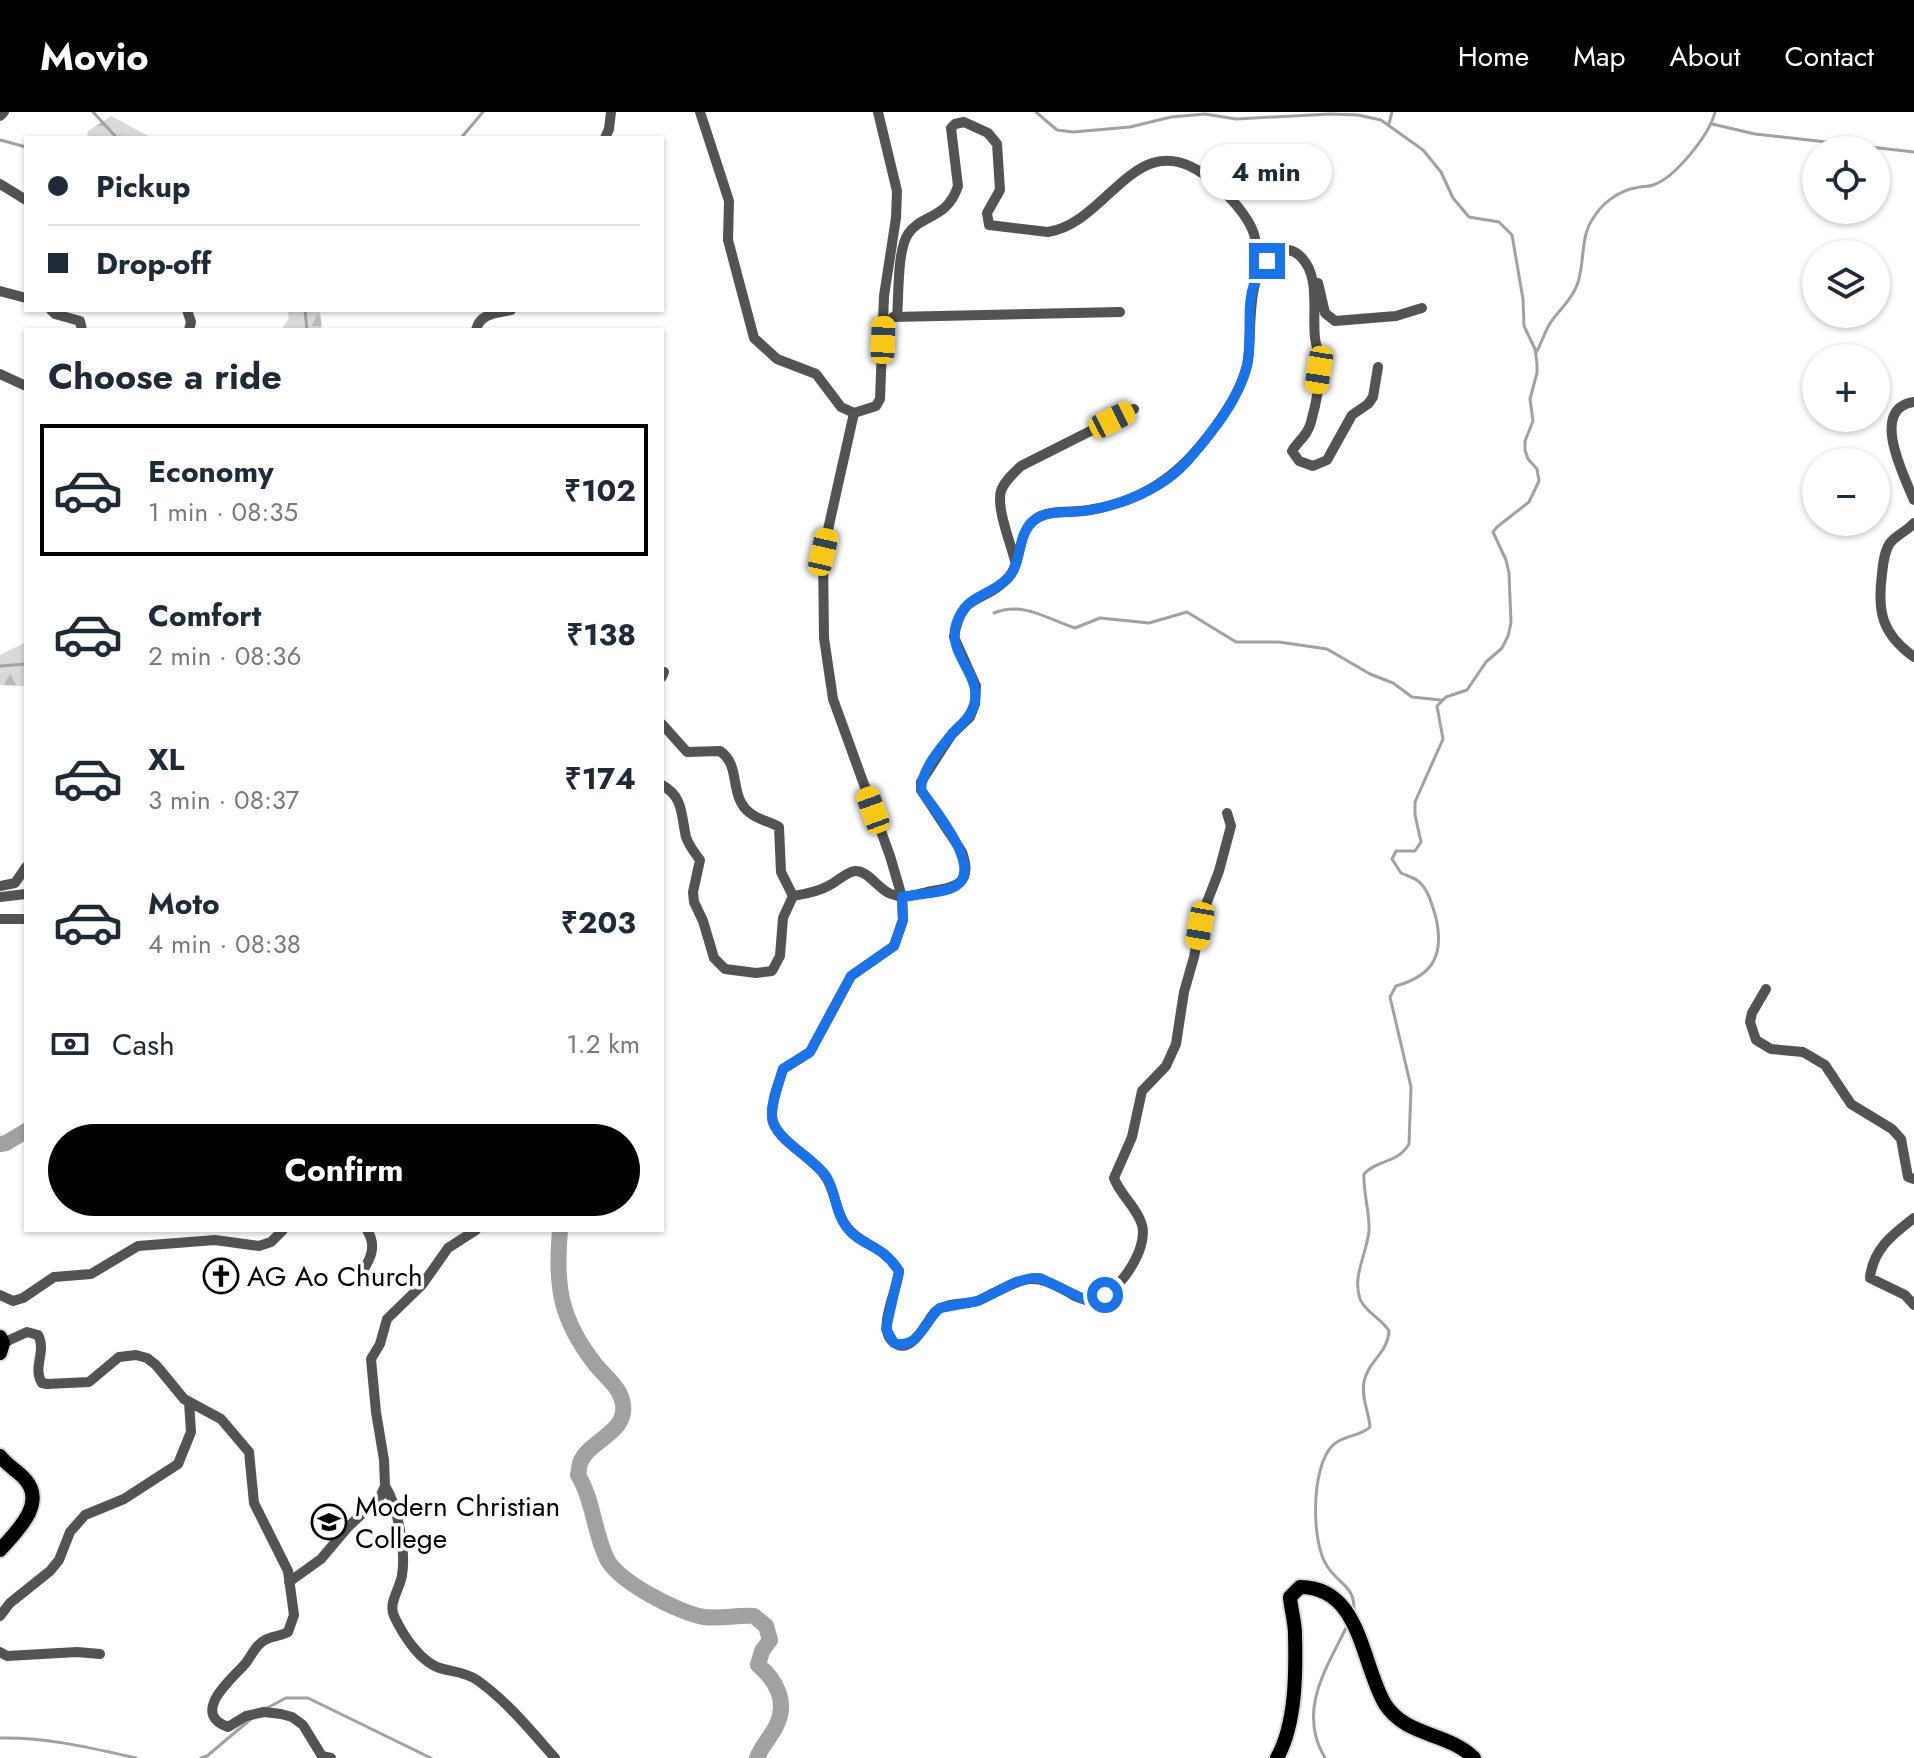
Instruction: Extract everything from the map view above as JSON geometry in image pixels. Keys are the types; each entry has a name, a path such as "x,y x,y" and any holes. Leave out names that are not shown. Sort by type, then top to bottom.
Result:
{"main road":[{"path":"0,1456 24,1477 32,1495 22,1527 0,1550"},
{"path":"1277,1758 1283,1747 1293,1681 1295,1632 1290,1597 1300,1587 1314,1587 1337,1599 1351,1618 1379,1691 1395,1716 1413,1729 1447,1740 1474,1758"}],"street":[{"path":"606,136 611,112"},
{"path":"700,112 729,201 728,240 754,338 777,359 816,374 841,407 854,413 876,406 880,399 883,317 897,191 878,112"},
{"path":"793,896 826,888 857,871 884,892 902,897 953,888 962,881 966,873 962,852 921,790 921,782 952,734 970,717 975,704 976,686 954,637 960,615 971,600 1009,577 1027,529 1038,518 1120,503 1164,481 1188,461 1220,420 1240,388 1249,356 1255,237 1226,194 1201,172 1186,165 1166,162 1136,170 1073,223 1058,231 989,225 987,213 1000,190 997,144 988,133 964,122 955,124 951,128 958,186 955,195 935,216 915,226 905,241 897,317"},
{"path":"0,184 24,199"},
{"path":"1255,282 1267,261 1279,251 1292,251 1313,269 1325,313 1335,321 1396,316 1422,308"},
{"path":"1303,259 1309,266 1314,337 1320,360 1311,423 1292,451 1299,461 1313,466 1327,460 1352,415 1373,397 1378,367"},
{"path":"0,291 24,297"},
{"path":"53,312 80,321 82,328"},
{"path":"477,328 487,315 501,312"},
{"path":"883,317 1120,312"},
{"path":"0,374 24,385"},
{"path":"1914,402 1905,403 1896,411 1891,431 1900,467 1914,500"},
{"path":"1015,563 1001,505 1001,492 1008,480 1021,466 1134,409"},
{"path":"854,413 823,552 824,638 833,699 890,856 902,897 903,920 894,946 851,976 810,1052 783,1069 772,1118 776,1130 811,1158 828,1180 845,1226 885,1253 899,1271 888,1310 886,1329 890,1340 902,1346 911,1343 940,1308 978,1301 1024,1280 1040,1278 1086,1300 1105,1295 1124,1277 1142,1247 1142,1224 1114,1178 1132,1137 1142,1091 1166,1066 1176,1044 1184,992 1202,915 1219,871 1231,826 1227,813"},
{"path":"1914,523 1894,538 1886,551 1879,607 1882,621 1892,636 1914,657"},
{"path":"664,726 687,752 720,751 729,759 742,805 754,816 779,827 781,872 793,896"},
{"path":"664,786 680,801 687,839 700,860 693,892 694,902 719,964 734,971 772,971 778,963 783,918 793,896"},
{"path":"0,886 21,882"},
{"path":"0,897 24,894"},
{"path":"0,919 24,919"},
{"path":"1766,989 1750,1022 1756,1040 1771,1049 1803,1052 1825,1065 1851,1104 1892,1129 1901,1139 1905,1169 1908,1177 1914,1179"},
{"path":"1914,1218 1888,1238 1877,1252 1870,1278 1905,1295 1914,1305"},
{"path":"0,1295 13,1301 23,1298 54,1277 91,1274 138,1246 215,1240 259,1246 271,1242 281,1232"},
{"path":"361,1273 371,1256 373,1245 368,1232"},
{"path":"473,1232 448,1248 422,1285 387,1319 380,1344 371,1359 385,1486 397,1514 403,1565 399,1588 391,1607 395,1619 426,1659 440,1669 476,1679 528,1727 555,1758"},
{"path":"1,1344 27,1332 38,1335 43,1344 37,1372 42,1383 47,1384 89,1382 119,1357 136,1355 147,1358 167,1375 189,1402 221,1419 249,1452 254,1503 283,1558 294,1615 291,1627 284,1635 263,1640 249,1660 218,1691 214,1715 228,1727 246,1716 264,1712 292,1717 303,1725 322,1756 331,1758"},
{"path":"0,1616 10,1603 44,1578 55,1565 70,1532 80,1520 97,1509 124,1499 178,1464 191,1432 189,1402"},
{"path":"289,1582 321,1559 348,1527 371,1508 385,1486"},
{"path":"0,1652 7,1656 77,1652 100,1654"}],"green space":[{"path":"111,116 148,136 87,136 88,131"},
{"path":"288,312 320,312 322,328 282,328 289,318"},
{"path":"24,643 24,686 0,685 0,655"}],"waterway":[{"path":"93,112 115,136"},
{"path":"463,136 483,112"},
{"path":"1036,112 1057,130 1073,132 1130,127 1171,117 1205,114 1236,119 1330,114 1381,120 1423,150 1441,172 1453,198 1469,217 1499,222 1512,235 1523,299 1524,326 1535,349 1537,364 1530,399 1533,421 1525,450 1537,469 1539,481 1529,502 1493,532 1509,573 1511,623 1508,636 1502,648 1486,662 1467,690 1446,697 1437,706 1443,739 1415,802 1421,842 1415,851 1396,851 1392,859 1401,873 1418,881 1427,892 1435,914 1439,940 1434,960 1428,969 1420,976 1396,986 1390,997 1411,1087 1409,1144 1399,1155 1364,1174 1369,1231 1358,1290 1362,1304 1389,1331 1388,1339 1369,1368 1364,1382 1370,1427 1332,1446 1325,1456 1317,1487 1316,1523 1322,1555 1332,1573 1352,1596 1354,1612"},
{"path":"1389,124 1392,112"},
{"path":"1536,353 1549,325 1577,285 1588,227 1596,214 1616,195 1653,185 1671,174 1699,143 1715,112"},
{"path":"1712,124 1755,134 1914,152"},
{"path":"0,140 24,146"},
{"path":"305,312 307,328"},
{"path":"994,613 1025,610 1075,628 1100,618 1149,623 1187,612 1236,642 1279,642 1327,649 1370,674 1393,683 1412,697 1441,700"},
{"path":"0,666 24,664"},
{"path":"0,1144 24,1132"},
{"path":"560,1232 558,1268 567,1317 583,1348 616,1388 623,1405 619,1423 584,1455 578,1475 602,1547 612,1566 622,1576 665,1603 704,1617 754,1616 766,1626 770,1640 762,1651 758,1665 778,1691 781,1707 777,1724 757,1758"},
{"path":"1325,1758 1317,1741 1314,1707 1323,1674 1347,1626"},
{"path":"267,1708 286,1698 308,1698 431,1758"},
{"path":"201,1758 251,1719"},
{"path":"0,1738 52,1741 136,1758"}],"place":[{"name":"AG Ao Church","path":"221,1276"},
{"name":"Modern Christian College","path":"329,1522"}],"route":[{"path":"1105,1295 1096,1300 1086,1300 1040,1278 1032,1278 1016,1282 978,1301 940,1308 911,1343 902,1346 894,1343 886,1329 899,1271 885,1253 845,1226 823,1172 811,1158 776,1130 772,1118 774,1099 783,1069 810,1052 851,976 869,960 894,946 903,920 902,897 953,888 966,873 962,852 921,790 924,774 952,734 970,717 975,704 976,686 954,637 965,606 1009,577 1023,537 1038,518 1120,503 1164,481 1188,461 1240,388 1249,356 1255,282 1267,261"}]}
